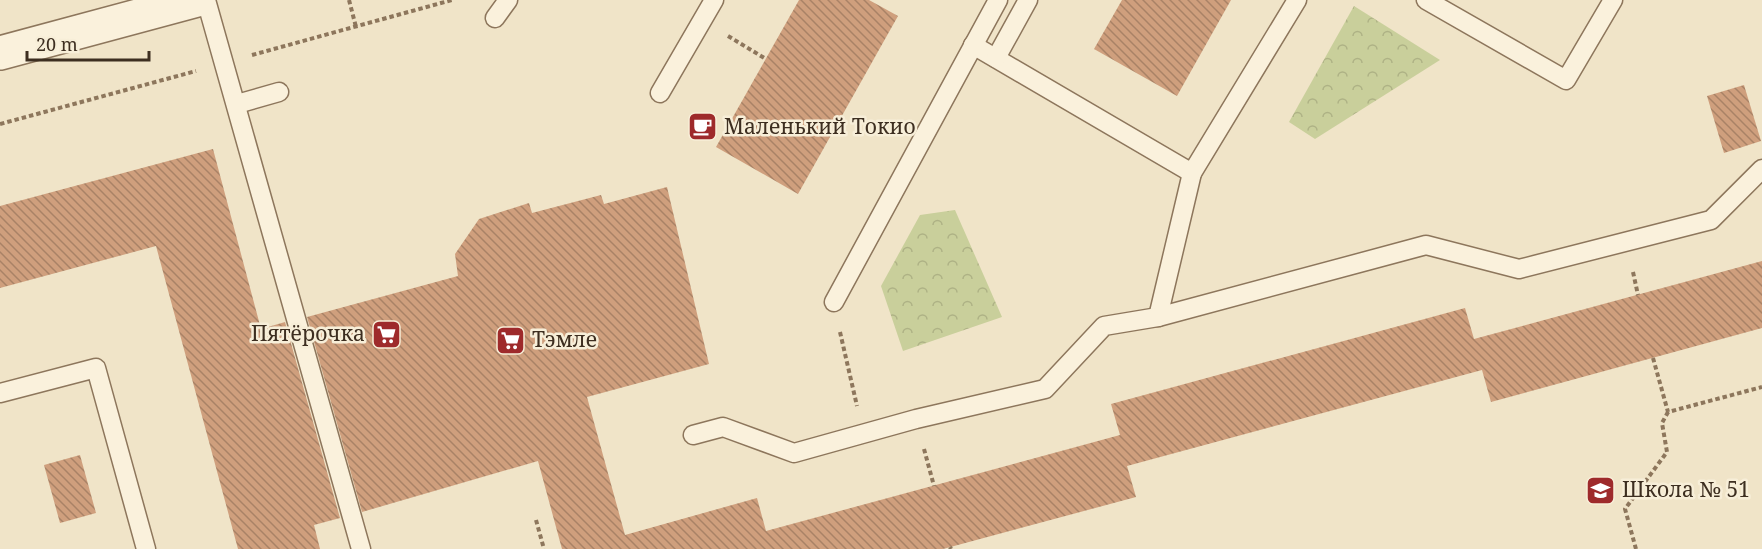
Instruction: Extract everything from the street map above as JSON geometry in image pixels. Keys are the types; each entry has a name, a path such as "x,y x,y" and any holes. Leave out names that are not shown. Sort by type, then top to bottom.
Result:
{"street":[{"path":"0,53 197,0"}],"lane":[{"path":"206,0 360,549"},
{"path":"495,18 508,0"},
{"path":"660,93 714,0"},
{"path":"834,302 998,0"},
{"path":"996,58 1028,0"},
{"path":"1158,316 1192,173 1298,0"},
{"path":"1426,0 1566,80 1613,0"},
{"path":"973,45 1192,173"},
{"path":"237,104 279,92"},
{"path":"693,435 723,427 794,453 916,419 1046,389 1104,326 1158,316 1426,245 1519,269 1711,220 1762,169"},
{"path":"0,393 96,368 146,549"}],"path":[{"path":"349,0 356,27"},
{"path":"702,20 766,59"},
{"path":"834,302 863,434"},
{"path":"1636,549 1626,509 1667,452 1662,423 1668,412 1653,358"},
{"path":"1668,412 1762,387"},
{"path":"916,419 934,486"},
{"path":"536,520 544,549"}],"green space":[{"path":"1354,6 1440,60 1315,139 1289,122"},
{"path":"955,210 1002,317 903,351 881,286 920,215"}],"building":[{"path":"799,0 869,0 898,16 798,194 716,147"},
{"path":"1122,0 1231,0 1177,96 1094,49"},
{"path":"1744,85 1761,141 1724,153 1707,96"},
{"path":"213,149 261,329 285,322 340,518 314,525 320,549 238,549 156,246 0,288 0,206"},
{"path":"667,187 709,364 587,397 625,535 757,498 766,531 1120,435 1111,404 1465,308 1474,339 1762,261 1762,328 1491,402 1482,370 1127,466 1136,497 943,549 562,549 538,461 362,512 307,317 458,276 455,254 479,219 529,203 532,213 601,195 604,204"},
{"path":"80,455 96,513 60,523 44,465"}],"place":[{"name":"Маленький Токио","path":"703,127"},
{"name":"Пятёрочка","path":"386,334"},
{"name":"Тэмле","path":"511,340"},
{"name":"Школа № 51","path":"1601,490"}]}
